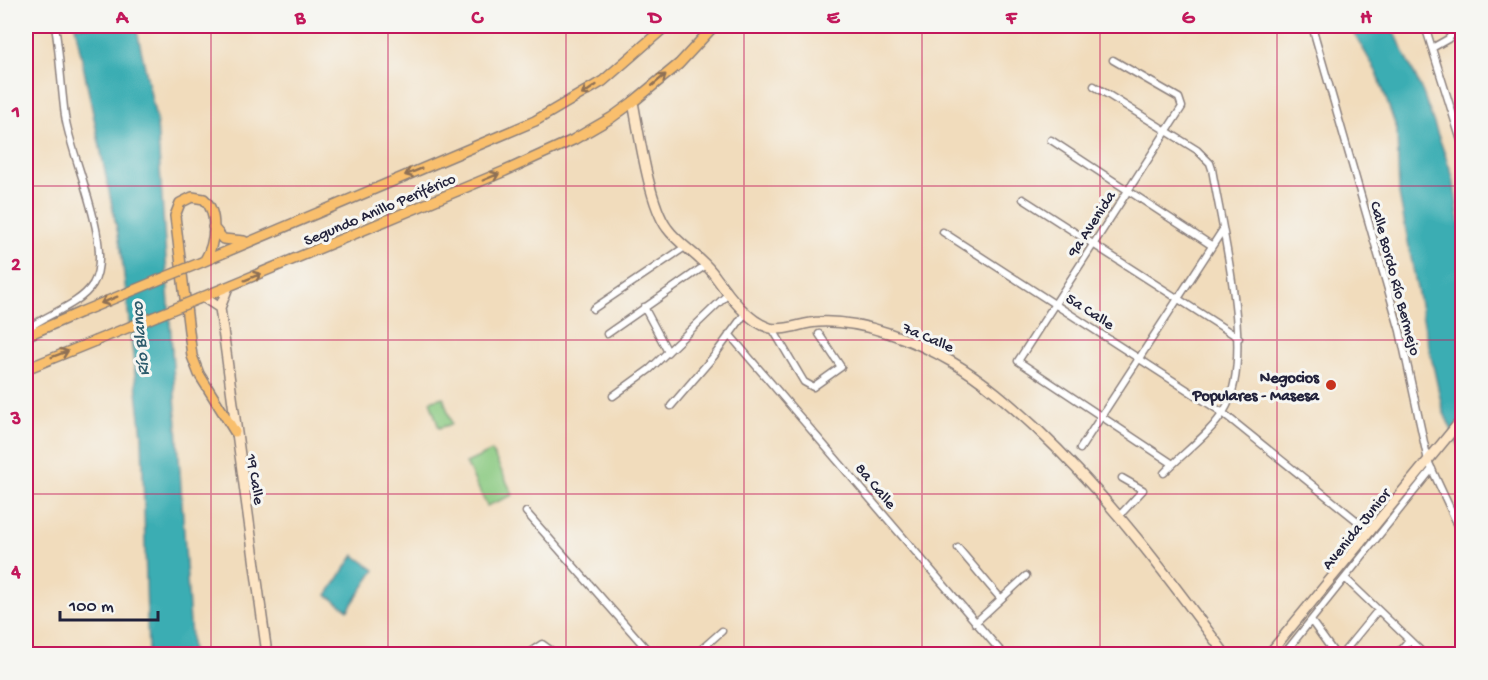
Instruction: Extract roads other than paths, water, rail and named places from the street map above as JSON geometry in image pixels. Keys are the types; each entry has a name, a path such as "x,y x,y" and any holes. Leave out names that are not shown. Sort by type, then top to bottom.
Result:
{"main road":[{"name":"Segundo Anillo Periférico","path":"26,336 535,122 603,81 666,26"},
{"name":"Segundo Anillo Periférico","path":"26,369 228,287 505,171 573,140 633,102 679,63 714,26"},
{"path":"203,261 211,249 212,210 204,199 186,199 176,209 179,259 194,364 235,432"},
{"path":"213,227 219,235 228,240 253,240"}],"street":[{"path":"26,330 81,297 92,285 99,269 96,223 78,169 65,117 55,26"},
{"name":"Calle Bordo Río Bermejo","path":"1312,26 1400,331 1430,465 1462,534"},
{"path":"1425,26 1462,144"},
{"path":"1432,48 1448,39 1460,26"},
{"name":"9a Avenida","path":"1101,415 1020,364 1018,358 1182,107 1182,102 1113,60"},
{"path":"1094,86 1197,150 1210,163 1239,338 1237,377 1223,413 1164,473"},
{"path":"633,102 647,170 659,211 667,228 682,249 702,267 725,297 761,324 772,328 804,382 813,387 841,367 819,334"},
{"path":"1051,140 1211,245"},
{"path":"1023,199 1239,338"},
{"path":"1080,449 1222,231"},
{"name":"5a Calle","path":"943,232 1223,413 1371,532"},
{"path":"593,309 682,249"},
{"path":"607,334 702,267"},
{"name":"19 Calle","path":"228,287 220,308 235,432 267,654"},
{"path":"613,396 650,369 725,297"},
{"path":"201,298 220,308"},
{"path":"644,307 668,352"},
{"path":"671,406 714,356 746,311"},
{"name":"7a Calle","path":"772,328 817,322 838,322 918,345 952,362 1019,413 1120,515 1225,654"},
{"name":"8a Calle","path":"729,334 1003,654"},
{"path":"1101,415 1173,464"},
{"name":"Avenida Junior","path":"1269,654 1430,465 1435,453 1462,418"},
{"path":"1284,654 1312,622 1430,465"},
{"path":"1120,515 1143,490 1122,478"},
{"path":"526,512 651,654"},
{"path":"958,548 1001,598"},
{"path":"975,623 1026,576"},
{"path":"1345,578 1424,654"},
{"path":"1342,654 1378,610"},
{"path":"1312,622 1335,654"},
{"path":"696,654 722,631"},
{"path":"1397,654 1409,640"},
{"path":"527,654 542,644 556,654"}],"water":[{"name":"Río Blanco","path":"75,26 136,26 157,123 192,654 148,654 142,436 121,249"},
{"path":"1350,26 1387,26 1397,37 1423,93 1453,177 1462,239 1462,452 1443,411 1421,310 1399,194 1397,130 1377,73"},
{"path":"354,555 375,570 348,610 327,595"}],"place":[{"name":"Negocios Populares - Masesa","path":"1331,385"}]}
